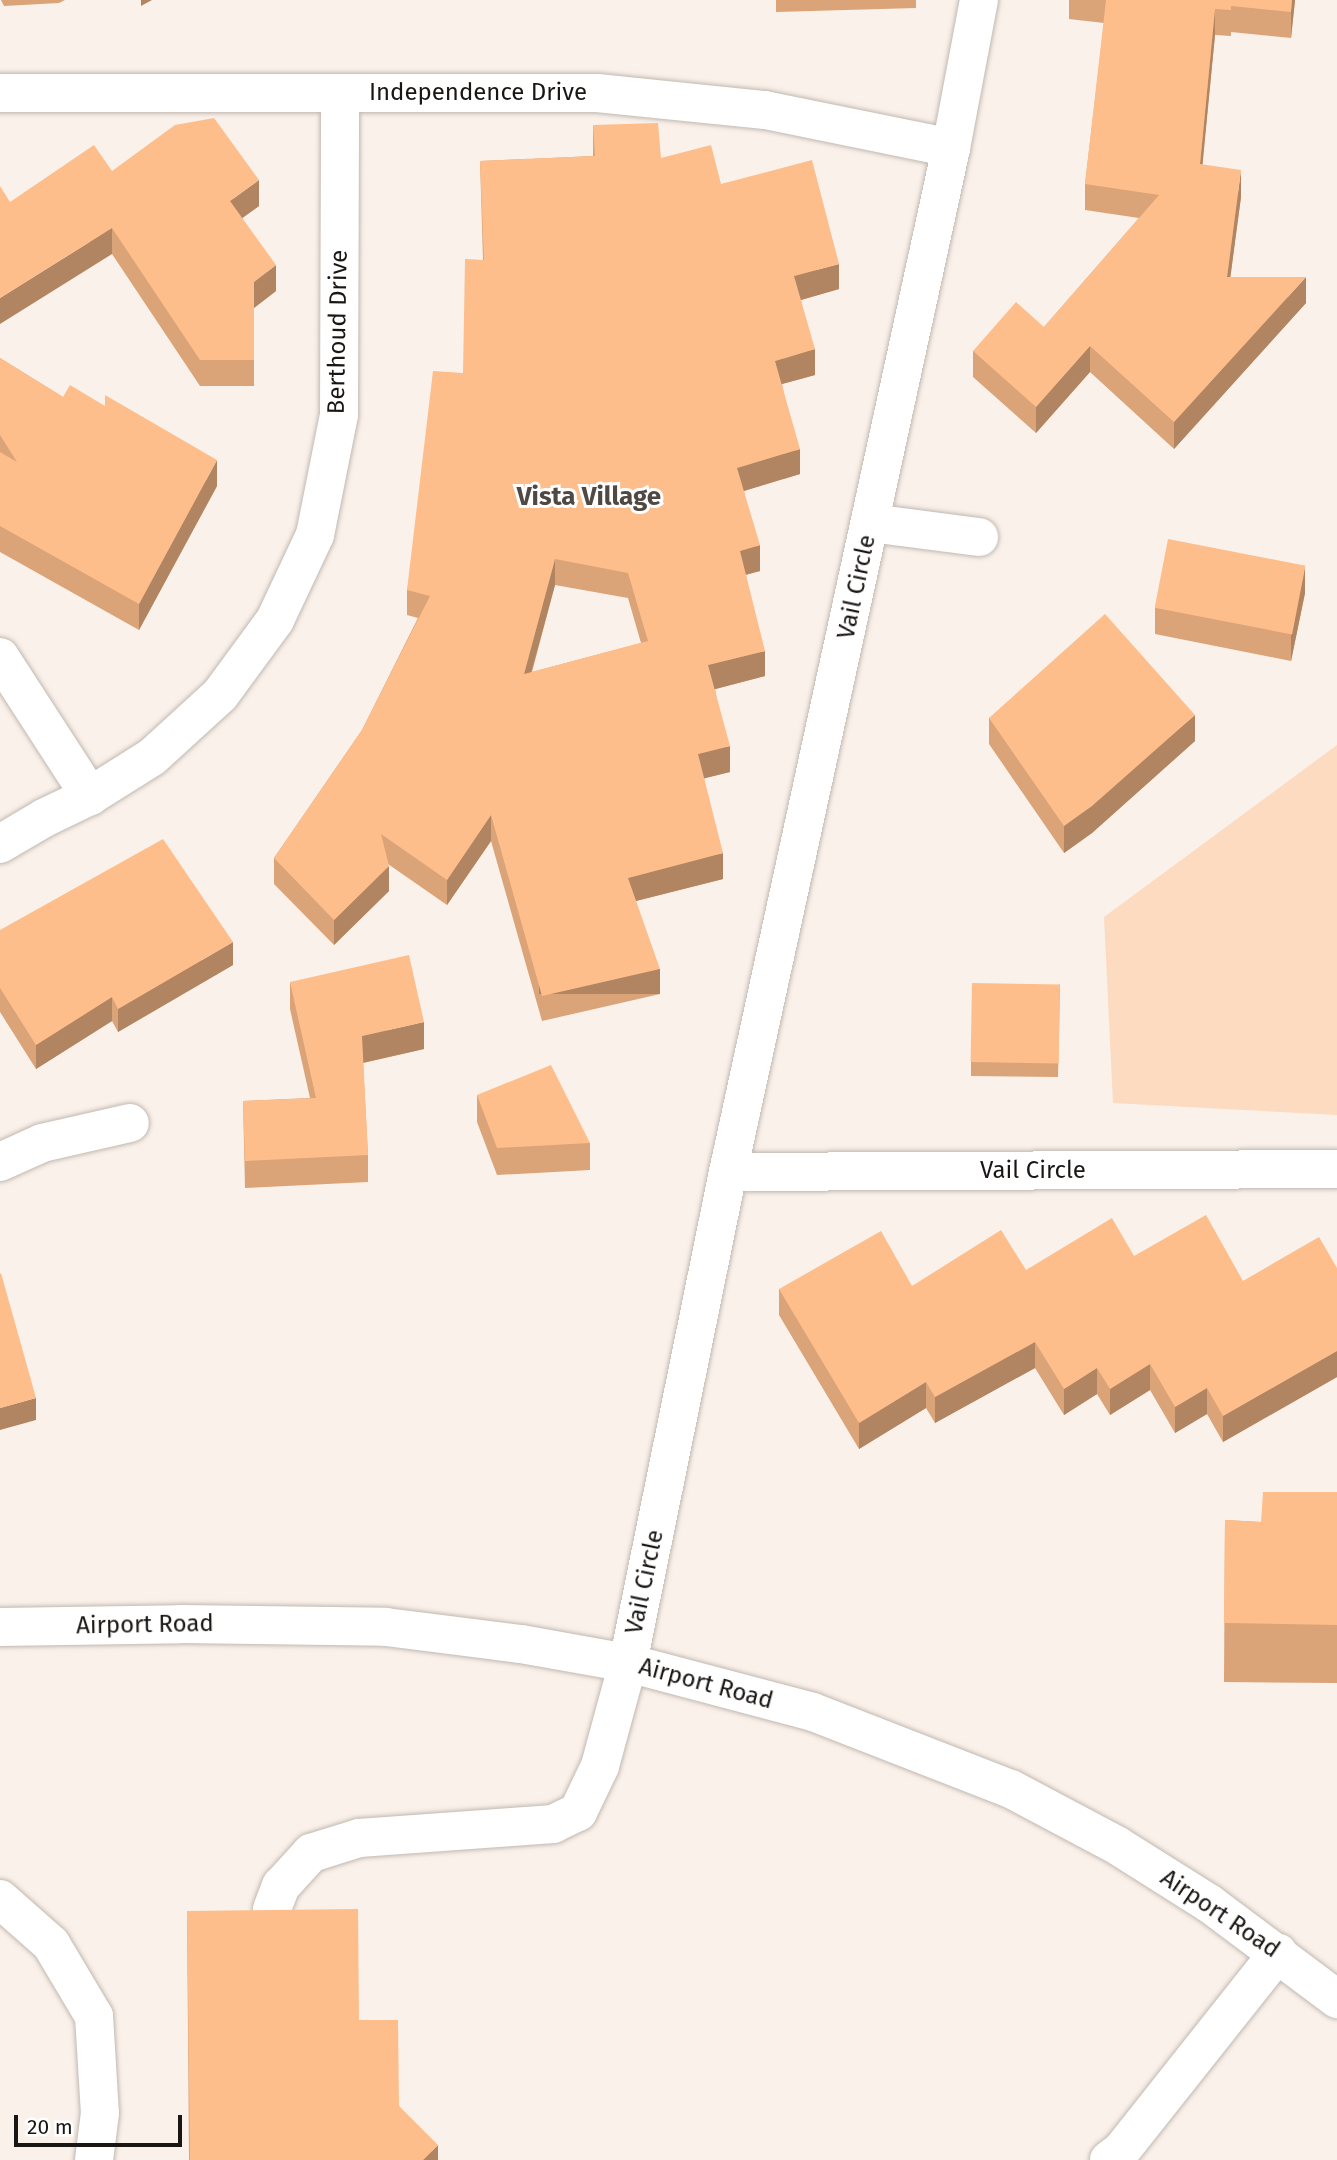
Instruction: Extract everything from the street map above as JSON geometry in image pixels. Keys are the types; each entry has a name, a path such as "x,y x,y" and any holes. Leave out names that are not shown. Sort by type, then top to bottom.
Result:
{"street":[{"name":"Vail Circle","path":"272,1909 281,1886 311,1853 359,1838 553,1824 578,1812 600,1766 628,1663 728,1172 871,523 951,148 979,0"},
{"name":"Independence Drive","path":"0,93 597,93 765,110 951,148"},
{"name":"Berthoud Drive","path":"0,844 44,818 90,796 152,757 220,695 275,620 314,535 339,415 340,93"},
{"path":"871,523 979,537"},
{"path":"0,657 90,796"},
{"path":"0,1162 42,1143 130,1123"},
{"name":"Vail Circle","path":"728,1172 1337,1169"},
{"name":"Airport Road","path":"0,1627 181,1624 386,1627 521,1644 628,1663 813,1712 1011,1789 1118,1846 1210,1904 1278,1952 1337,1999"},
{"path":"0,1899 51,1944 94,2017 100,2113 94,2160"},
{"path":"1109,2160 1121,2151 1278,1952"}],"shaded area":[{"path":"1337,745 1337,1115 1113,1103 1104,917"}],"building":[{"path":"1106,0 1292,0 1291,12 1231,6 1231,10 1215,9 1200,164 1241,170 1227,277 1306,277 1174,422 1090,346 1036,407 973,351 1016,302 1044,327 1159,195 1085,184"},
{"path":"214,118 259,180 230,201 276,265 254,282 254,360 200,360 112,228 0,298 0,186 10,202 94,145 112,171 175,125"},
{"path":"658,123 661,158 711,145 721,184 812,160 839,264 794,276 815,349 775,361 800,449 737,468 760,545 740,551 765,651 708,665 730,746 698,754 723,853 628,878 660,969 542,996 491,815 447,880 381,834 389,866 334,920 274,858 362,730 430,596 407,590 433,371 463,373 465,259 484,260 480,161 595,156 593,125","holes":["555,559 628,573 648,641 524,674"]},
{"path":"0,358 63,397 70,385 105,406 105,395 217,460 139,604 0,526 0,452 17,462 0,435"},
{"path":"1168,539 1305,566 1292,634 1155,608"},
{"path":"1105,614 1195,715 1092,806 1064,826 989,718"},
{"path":"163,839 233,942 118,1009 112,997 36,1045 0,988 0,930"},
{"path":"409,955 424,1022 362,1036 368,1155 245,1161 243,1101 316,1098 290,982"},
{"path":"972,983 1060,985 1059,1064 971,1062"},
{"path":"551,1065 590,1143 497,1148 477,1095"},
{"path":"1206,1215 1243,1281 1319,1237 1337,1268 1337,1351 1223,1416 1207,1388 1175,1407 1150,1364 1110,1389 1097,1368 1064,1389 1035,1342 935,1397 926,1382 859,1423 779,1289 881,1231 912,1286 1001,1230 1026,1270 1112,1218 1134,1256"},
{"path":"0,1274 36,1398 0,1408"},
{"path":"1263,1492 1337,1492 1337,1625 1224,1623 1225,1520 1261,1522"},
{"path":"358,1909 359,2020 398,2020 399,2106 438,2145 423,2160 190,2160 187,1911"}],"district":[{"name":"Vista Village","path":"589,497"}]}
